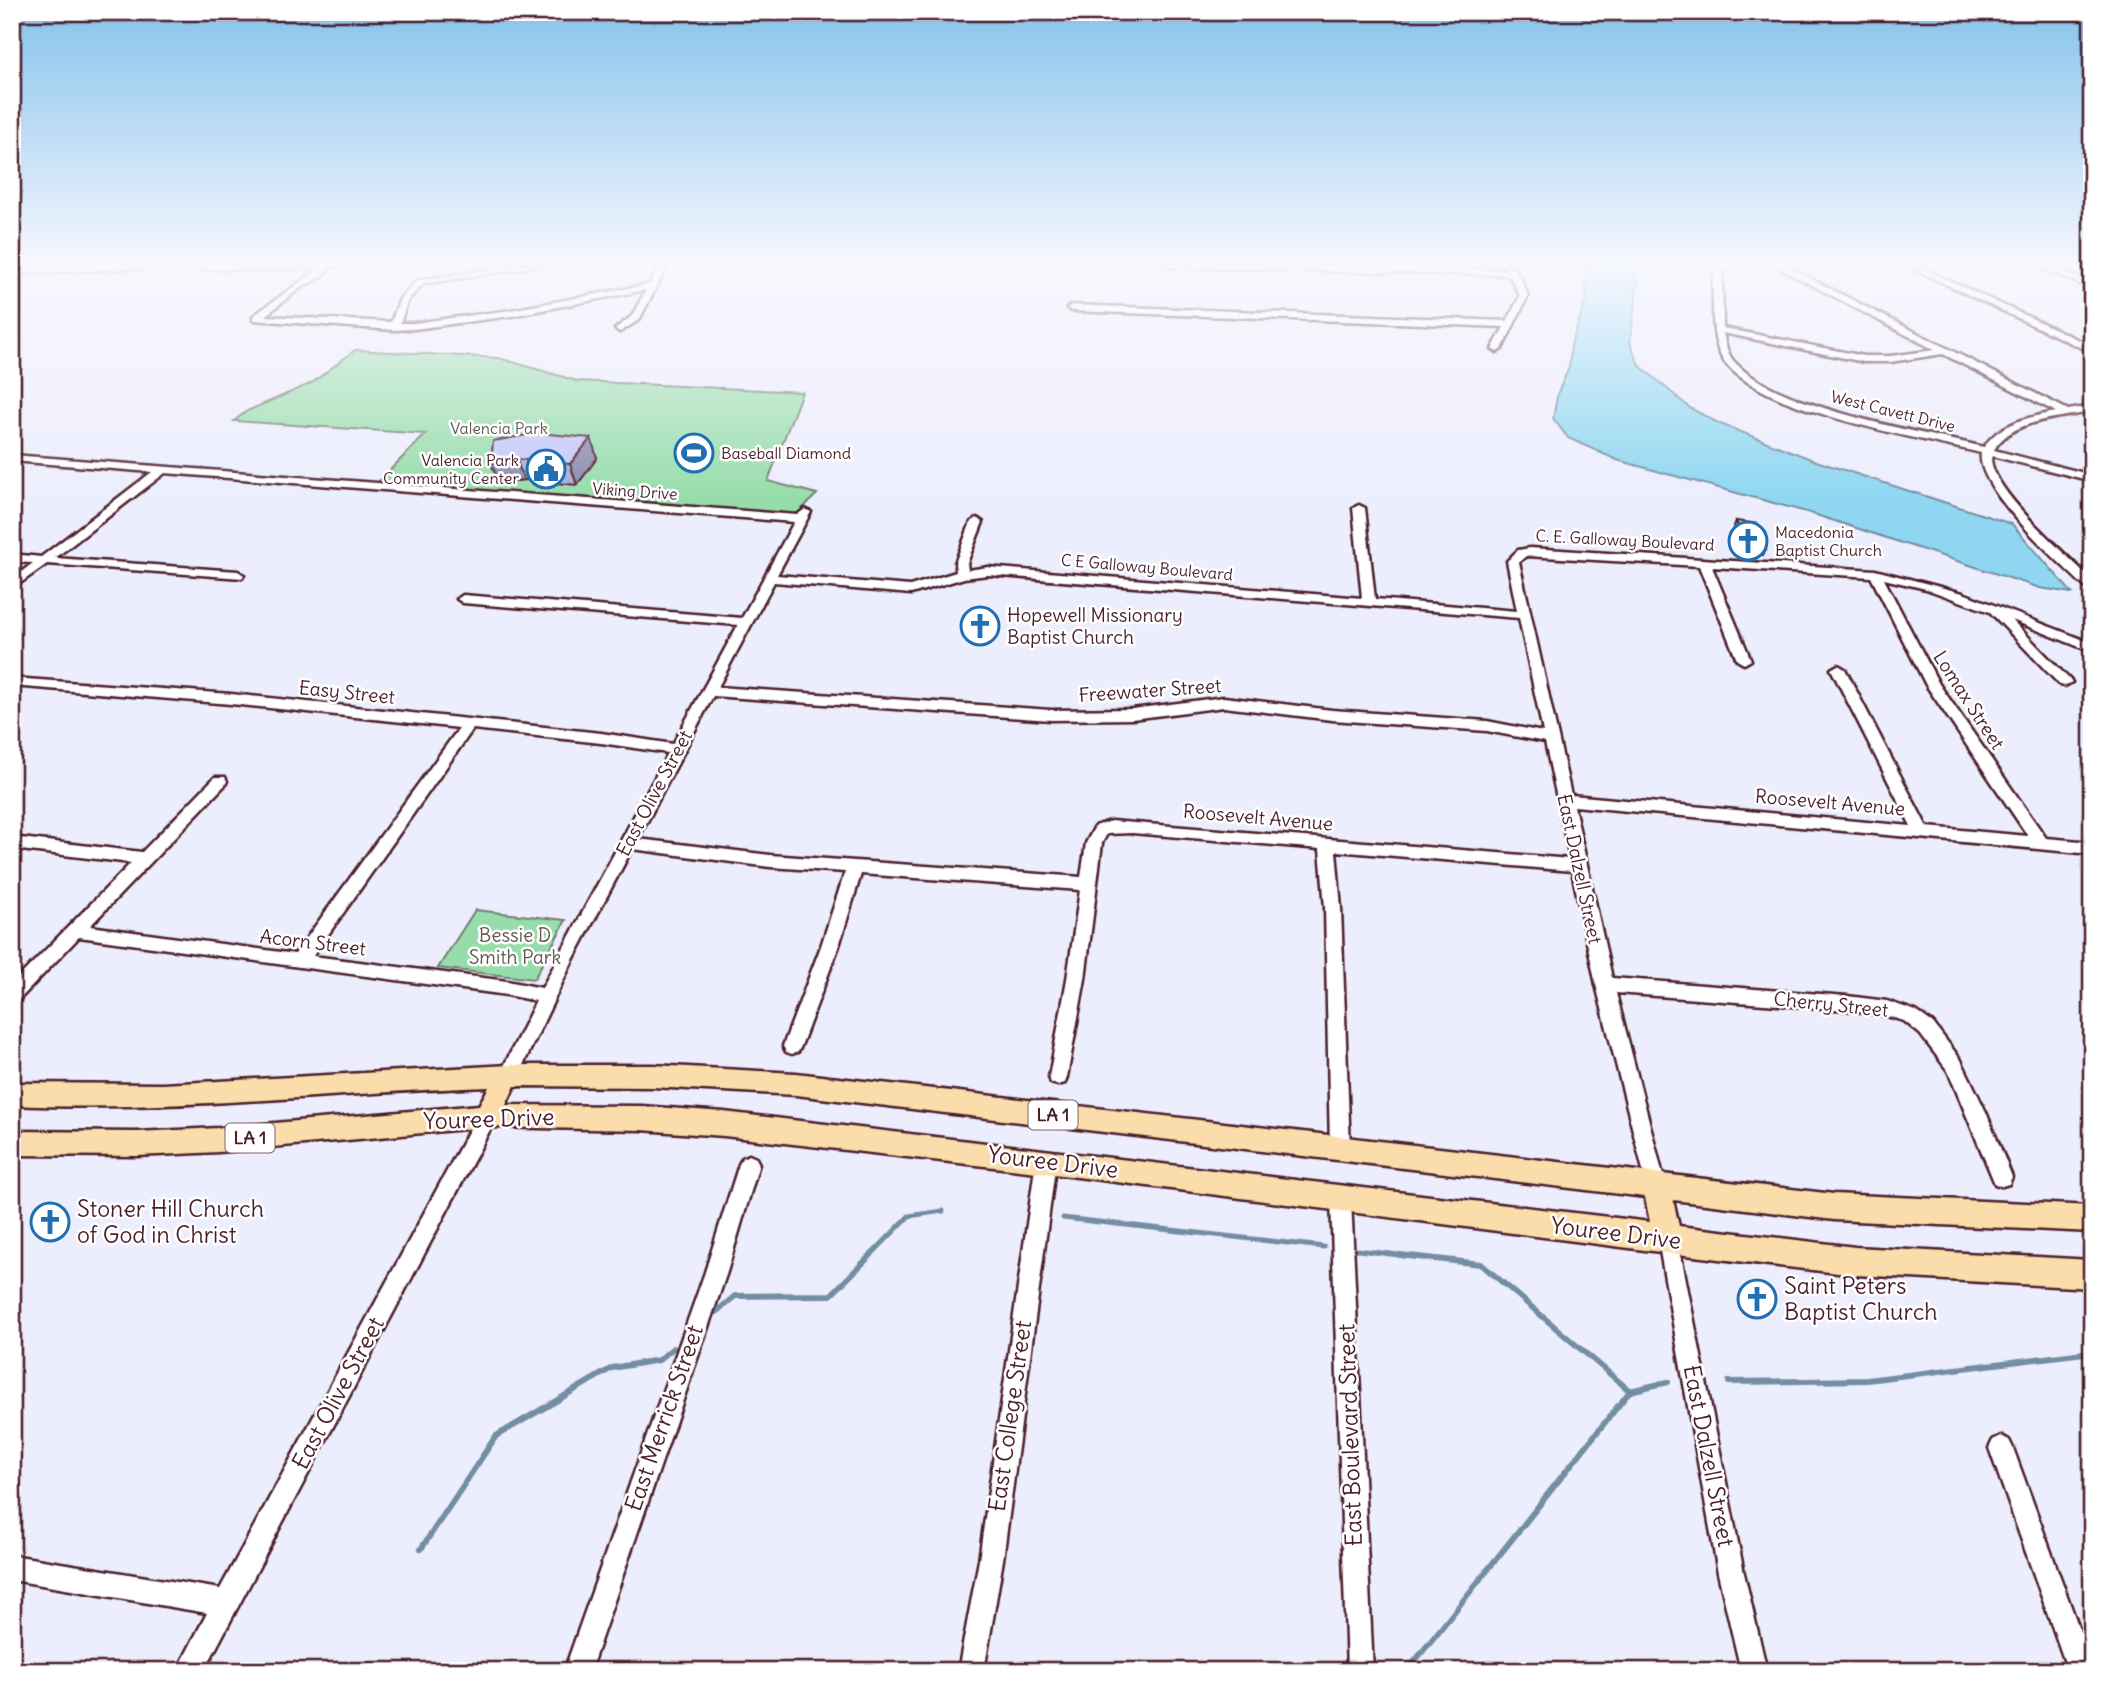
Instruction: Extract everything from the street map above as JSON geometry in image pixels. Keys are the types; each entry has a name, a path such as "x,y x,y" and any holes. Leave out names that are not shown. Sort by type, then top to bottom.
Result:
{"main road":[{"name":"Youree Drive","path":"12,1094 162,1097 508,1076 702,1076 788,1083 1656,1187 1908,1213 2092,1219"},
{"path":"487,1116 508,1076"},
{"name":"Youree Drive","path":"12,1143 137,1144 219,1140 487,1116 641,1118 724,1124 1046,1161 1668,1240 1868,1262 2092,1274"},
{"path":"1656,1187 1668,1240"}],"street":[{"path":"1497,349 1501,342"},
{"name":"West Cavett Drive","path":"1721,342 1730,362 1767,388 1838,414 2092,478"},
{"path":"1777,342 1864,359 1890,359 1944,351"},
{"path":"1926,342 2067,414"},
{"path":"2074,342 2092,350"},
{"path":"2092,409 2038,419 2006,430 1997,437 1987,452 1985,463 1992,480 2013,506 2092,587"},
{"path":"12,458 166,470"},
{"path":"12,585 166,470"},
{"name":"Viking Drive","path":"166,470 467,494 803,515"},
{"path":"1359,508 1368,602"},
{"name":"East Olive Street","path":"508,1076 545,996 803,515"},
{"path":"963,574 961,563 977,522"},
{"name":"C. E. Galloway Boulevard","path":"1522,553 1875,574 1933,588 1992,608 2092,648"},
{"name":"East Dalzell Street","path":"1522,553 1513,561 1605,985 1656,1187"},
{"path":"12,558 238,575"},
{"path":"1704,563 1744,660"},
{"name":"C E Galloway Boulevard","path":"769,578 900,590 918,589 963,574 988,571 1525,615"},
{"name":"Lomax Street","path":"1875,574 1933,685 2040,842"},
{"path":"463,599 746,622"},
{"path":"1992,608 2065,682"},
{"path":"1838,669 1921,831"},
{"name":"Easy Street","path":"12,682 218,698 601,738 677,750"},
{"name":"Freewater Street","path":"709,691 1051,715 1132,714 1224,702 1332,715 1487,726 1551,738"},
{"path":"299,962 469,724"},
{"path":"12,996 220,781"},
{"name":"Roosevelt Avenue","path":"1565,800 2092,848"},
{"name":"Roosevelt Avenue","path":"1088,884 1094,843 1101,830 1111,827 1579,866"},
{"path":"12,843 143,858"},
{"path":"627,843 855,868 1088,884 1076,979 1058,1077"},
{"path":"1327,844 1332,908 1340,1149"},
{"path":"792,1046 831,946 855,868"},
{"name":"Acorn Street","path":"74,930 507,988 545,996"},
{"name":"Cherry Street","path":"1605,985 1847,1003 1884,1007 1911,1016 1934,1035 1949,1057 2002,1177"},
{"name":"East Olive Street","path":"190,1671 487,1116"},
{"name":"East College Street","path":"971,1671 991,1560 1046,1161"},
{"name":"East Merrick Street","path":"577,1671 716,1272 749,1164"},
{"name":"East Boulevard Street","path":"1340,1199 1360,1671"},
{"name":"East Dalzell Street","path":"1668,1240 1731,1573 1754,1671"},
{"path":"2001,1448 2081,1671"},
{"path":"12,1567 226,1603"}],"green space":[{"name":"Valencia Park","path":"355,350 499,358 577,381 802,392 768,481 817,494 792,519 373,487 426,434 234,421 247,411 312,383"},
{"name":"Bessie D Smith Park","path":"475,910 566,920 534,979 438,968"}],"water":[{"path":"1572,342 1630,342 1639,365 1690,408 1718,423 1816,461 2012,524 2072,593 2040,588 1810,513 1617,460 1568,438 1553,418 1558,392 1569,368"}],"building":[{"path":"539,433 591,438 570,464 516,459 491,463 493,441"},
{"path":"1736,521 1757,524 1766,550 1745,547"}],"waterway":[{"path":"869,1257 909,1216 943,1211"},
{"path":"1063,1218 1324,1247"},
{"path":"1358,1250 1415,1257"},
{"path":"1400,1255 1481,1264 1630,1391"},
{"path":"716,1312 735,1296 831,1295 869,1257"},
{"path":"421,1549 496,1436 612,1368 659,1360 673,1348"},
{"path":"1729,1382 1867,1380 2092,1352"},
{"path":"1630,1391 1668,1382"},
{"path":"1407,1671 1630,1391"}],"place":[{"name":"Baseball Diamond","path":"694,453"},
{"name":"Valencia Park Community Center","path":"546,469"},
{"name":"Macedonia Baptist Church","path":"1748,541"},
{"name":"Hopewell Missionary Baptist Church","path":"980,626"},
{"name":"Stoner Hill Church of God in Christ","path":"50,1222"},
{"name":"Saint Peters Baptist Church","path":"1757,1299"}]}
